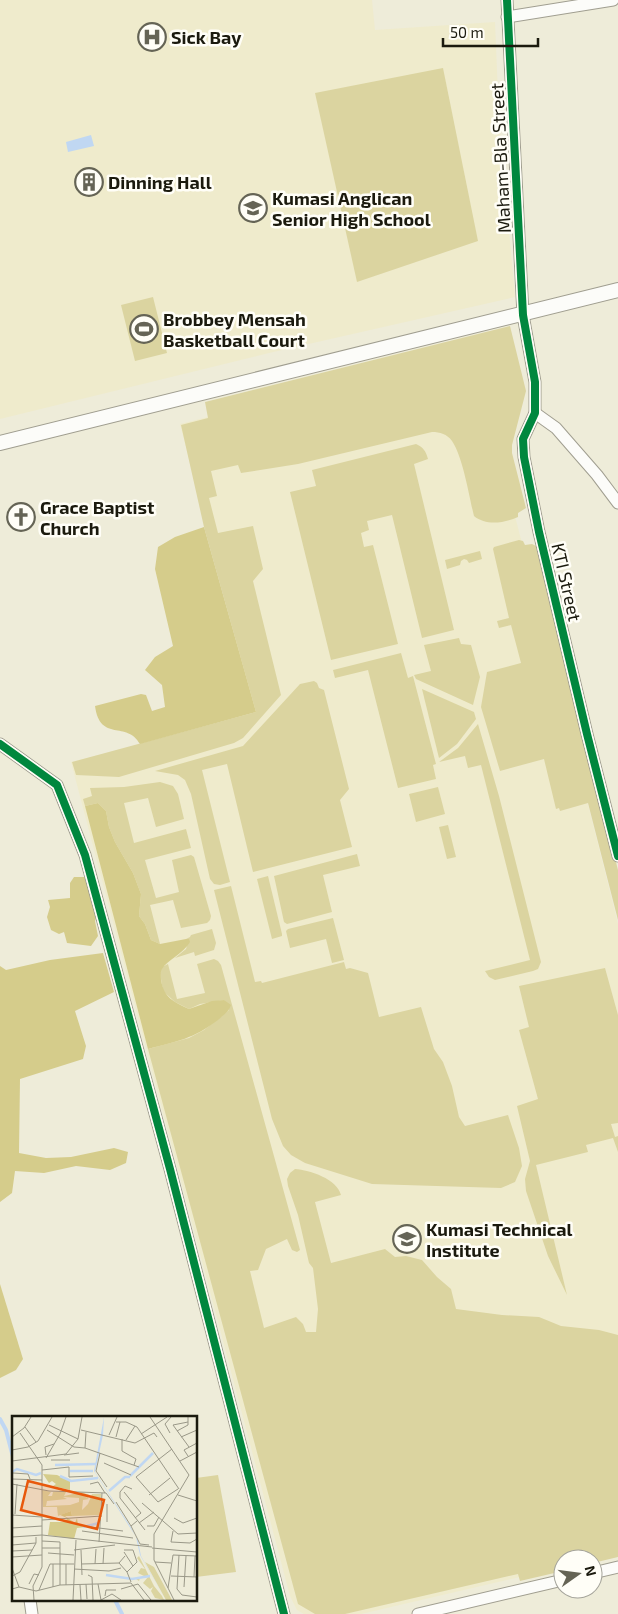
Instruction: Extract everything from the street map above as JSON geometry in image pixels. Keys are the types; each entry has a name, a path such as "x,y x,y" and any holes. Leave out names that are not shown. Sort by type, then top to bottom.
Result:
{"street":[{"name":"Maham-Bla Street","path":"507,0 523,314"},
{"path":"507,16 613,0"},
{"path":"0,443 618,290"},
{"name":"KTI Street","path":"523,314 535,382 535,413 524,439 524,457 548,570 618,856"},
{"path":"535,413 556,428 597,475 618,503"},
{"path":"0,744 57,785 85,855 170,1168 284,1614"},
{"path":"603,1571 618,1567"},
{"path":"418,1614 553,1582"}],"shaded area":[{"name":"Kumasi Anglican Senior High School","path":"0,0 372,0 375,30 495,22 499,119 515,297 269,353 0,419"},
{"path":"443,68 478,241 357,282 315,93"},
{"name":"Brobbey Mensah Basketball Court","path":"153,297 167,353 135,361 121,305"},
{"path":"510,326 526,391 512,445 512,453 526,508 518,513 518,517 507,521 490,522 474,516 456,448 448,437 438,432 298,464 241,473 238,465 211,471 217,496 209,498 218,533 253,526 263,569 253,581 281,695 243,738 234,743 119,777 76,775 72,762 256,712 204,527 181,425 208,418 205,402"},
{"name":"Kumasi Technical Institute","path":"446,357 479,378 618,924 618,1554 603,1557 603,1549 553,1549 553,1569 361,1614 304,1614 297,1610 290,1596 71,762 255,716 180,424"},
{"path":"416,444 421,446 428,459 414,464 454,630 422,638 392,515 367,521 369,530 361,533 364,547 373,545 398,644 331,660 290,492 316,486 312,470"},
{"path":"204,527 256,712 140,744 135,737 128,733 108,728 102,724 95,706 141,694 146,695 152,711 165,707 162,685 145,670 155,657 173,646 155,569 158,547 175,537"},
{"path":"519,540 523,541 525,545 532,544 536,546 618,870 618,920 588,803 560,811 559,808 556,809 544,759 500,771 481,707 487,672 521,663 511,625 499,628 497,621 509,618 493,549 494,547"},
{"path":"480,551 482,559 469,563 464,559 460,565 447,569 445,560"},
{"path":"459,638 461,644 471,645 480,677 473,705 416,679 414,675 431,671 424,645"},
{"path":"401,653 408,678 413,676 436,764 433,765 436,779 398,788 368,670 335,678 333,670"},
{"path":"314,681 319,688 324,690 349,789 340,800 352,847 253,872 227,764 202,770 230,882 220,885 214,884 210,879 191,794 185,780 178,775 155,771 243,746 300,684"},
{"path":"422,689 474,712 476,719 457,744 439,758"},
{"path":"478,724 499,796 541,962 538,969 533,971 495,980 489,977 485,971 530,960 481,765 468,768 465,756 439,762 458,748"},
{"path":"160,782 173,786 178,794 184,819 156,827 148,798 124,803 134,843 186,829 191,848 145,860 156,898 179,892 172,860 191,855 194,857 211,916 207,923 181,928 173,900 150,905 160,944 151,940 145,924 139,916 141,894 133,873 115,842 109,827 106,811 98,803 85,806 83,799 92,796 90,788 124,787"},
{"path":"438,787 445,814 416,822 409,794"},
{"path":"98,803 106,811 109,827 115,842 133,873 141,894 139,916 145,924 151,940 160,944 189,939 190,942 187,946 161,970 162,986 167,995 170,999 189,1009 212,1001 224,1000 231,1005 227,1012 218,1020 185,1039 148,1049 85,806"},
{"path":"448,825 456,857 447,859 439,827"},
{"path":"357,854 360,866 323,875 332,912 287,924 284,922 274,876"},
{"path":"268,876 282,934 282,936 272,939 257,879"},
{"path":"74,877 87,877 98,912 95,921 98,936 91,946 67,943 64,932 59,934 51,930 47,917 50,907 48,900 70,898 70,883"},
{"path":"231,886 255,982 261,981 262,983 344,962 346,969 350,968 368,973 379,1017 421,1007 434,1049 443,1062 452,1086 459,1117 465,1126 508,1115 519,1148 522,1166 515,1182 501,1188 372,1184 305,1163 291,1155 283,1146 272,1119 214,890"},
{"path":"333,918 344,960 332,963 326,939 290,948 286,931 288,929"},
{"path":"212,929 216,943 214,950 195,956 194,952 175,958 186,949 189,939 186,939 191,935"},
{"path":"103,953 114,992 75,1011 86,1046 83,1059 20,1079 19,1153 46,1158 71,1157 114,1148 128,1152 126,1163 110,1170 76,1166 44,1173 15,1171 12,1193 0,1202 0,966 6,970 50,960"},
{"path":"214,959 221,965 300,1250 297,1252 292,1250 287,1239 266,1249 258,1270 250,1271 264,1328 296,1317 303,1324 306,1332 316,1332 318,1309 313,1268 309,1263 298,1215 287,1179 295,1169 322,1176 334,1184 341,1195 315,1202 331,1263 385,1249 395,1257 406,1256 422,1260 451,1289 456,1309 502,1315 539,1317 561,1326 599,1330 618,1335 618,1557 603,1561 603,1549 553,1549 553,1573 520,1581 518,1574 345,1614 315,1614 298,1604 148,1049 189,1038 204,1030 229,1010 224,1000 200,1004 189,1009 175,1002 163,991 160,973 162,967 168,964 177,999 205,993 197,964"},
{"path":"605,968 618,1015 618,1123 611,1124 615,1137 618,1136 618,1152 613,1138 586,1145 588,1152 536,1165 567,1295 548,1256 526,1191 525,1179 530,1161 517,1106 538,1099 519,1030 529,1027 519,986"},
{"path":"0,1284 23,1359 16,1370 0,1378"},
{"path":"218,1475 236,1572 198,1577 198,1478"}],"water":[{"path":"91,135 94,146 68,152 66,142"}],"waterway":[{"path":"0,1419 6,1430 12,1453"},
{"path":"116,1602 122,1614"}],"cycle path":[{"path":"507,0 523,315 535,382 535,413 523,439 524,457 539,532 618,856"},
{"path":"0,744 57,785 85,855 170,1169 284,1614"}],"place":[{"name":"Sick Bay","path":"152,37"},
{"name":"Dinning Hall","path":"89,182"},
{"name":"Kumasi Anglican Senior High School","path":"253,208"},
{"name":"Brobbey Mensah Basketball Court","path":"144,329"},
{"name":"Grace Baptist Church","path":"21,517"},
{"name":"Kumasi Technical Institute","path":"407,1239"}]}
